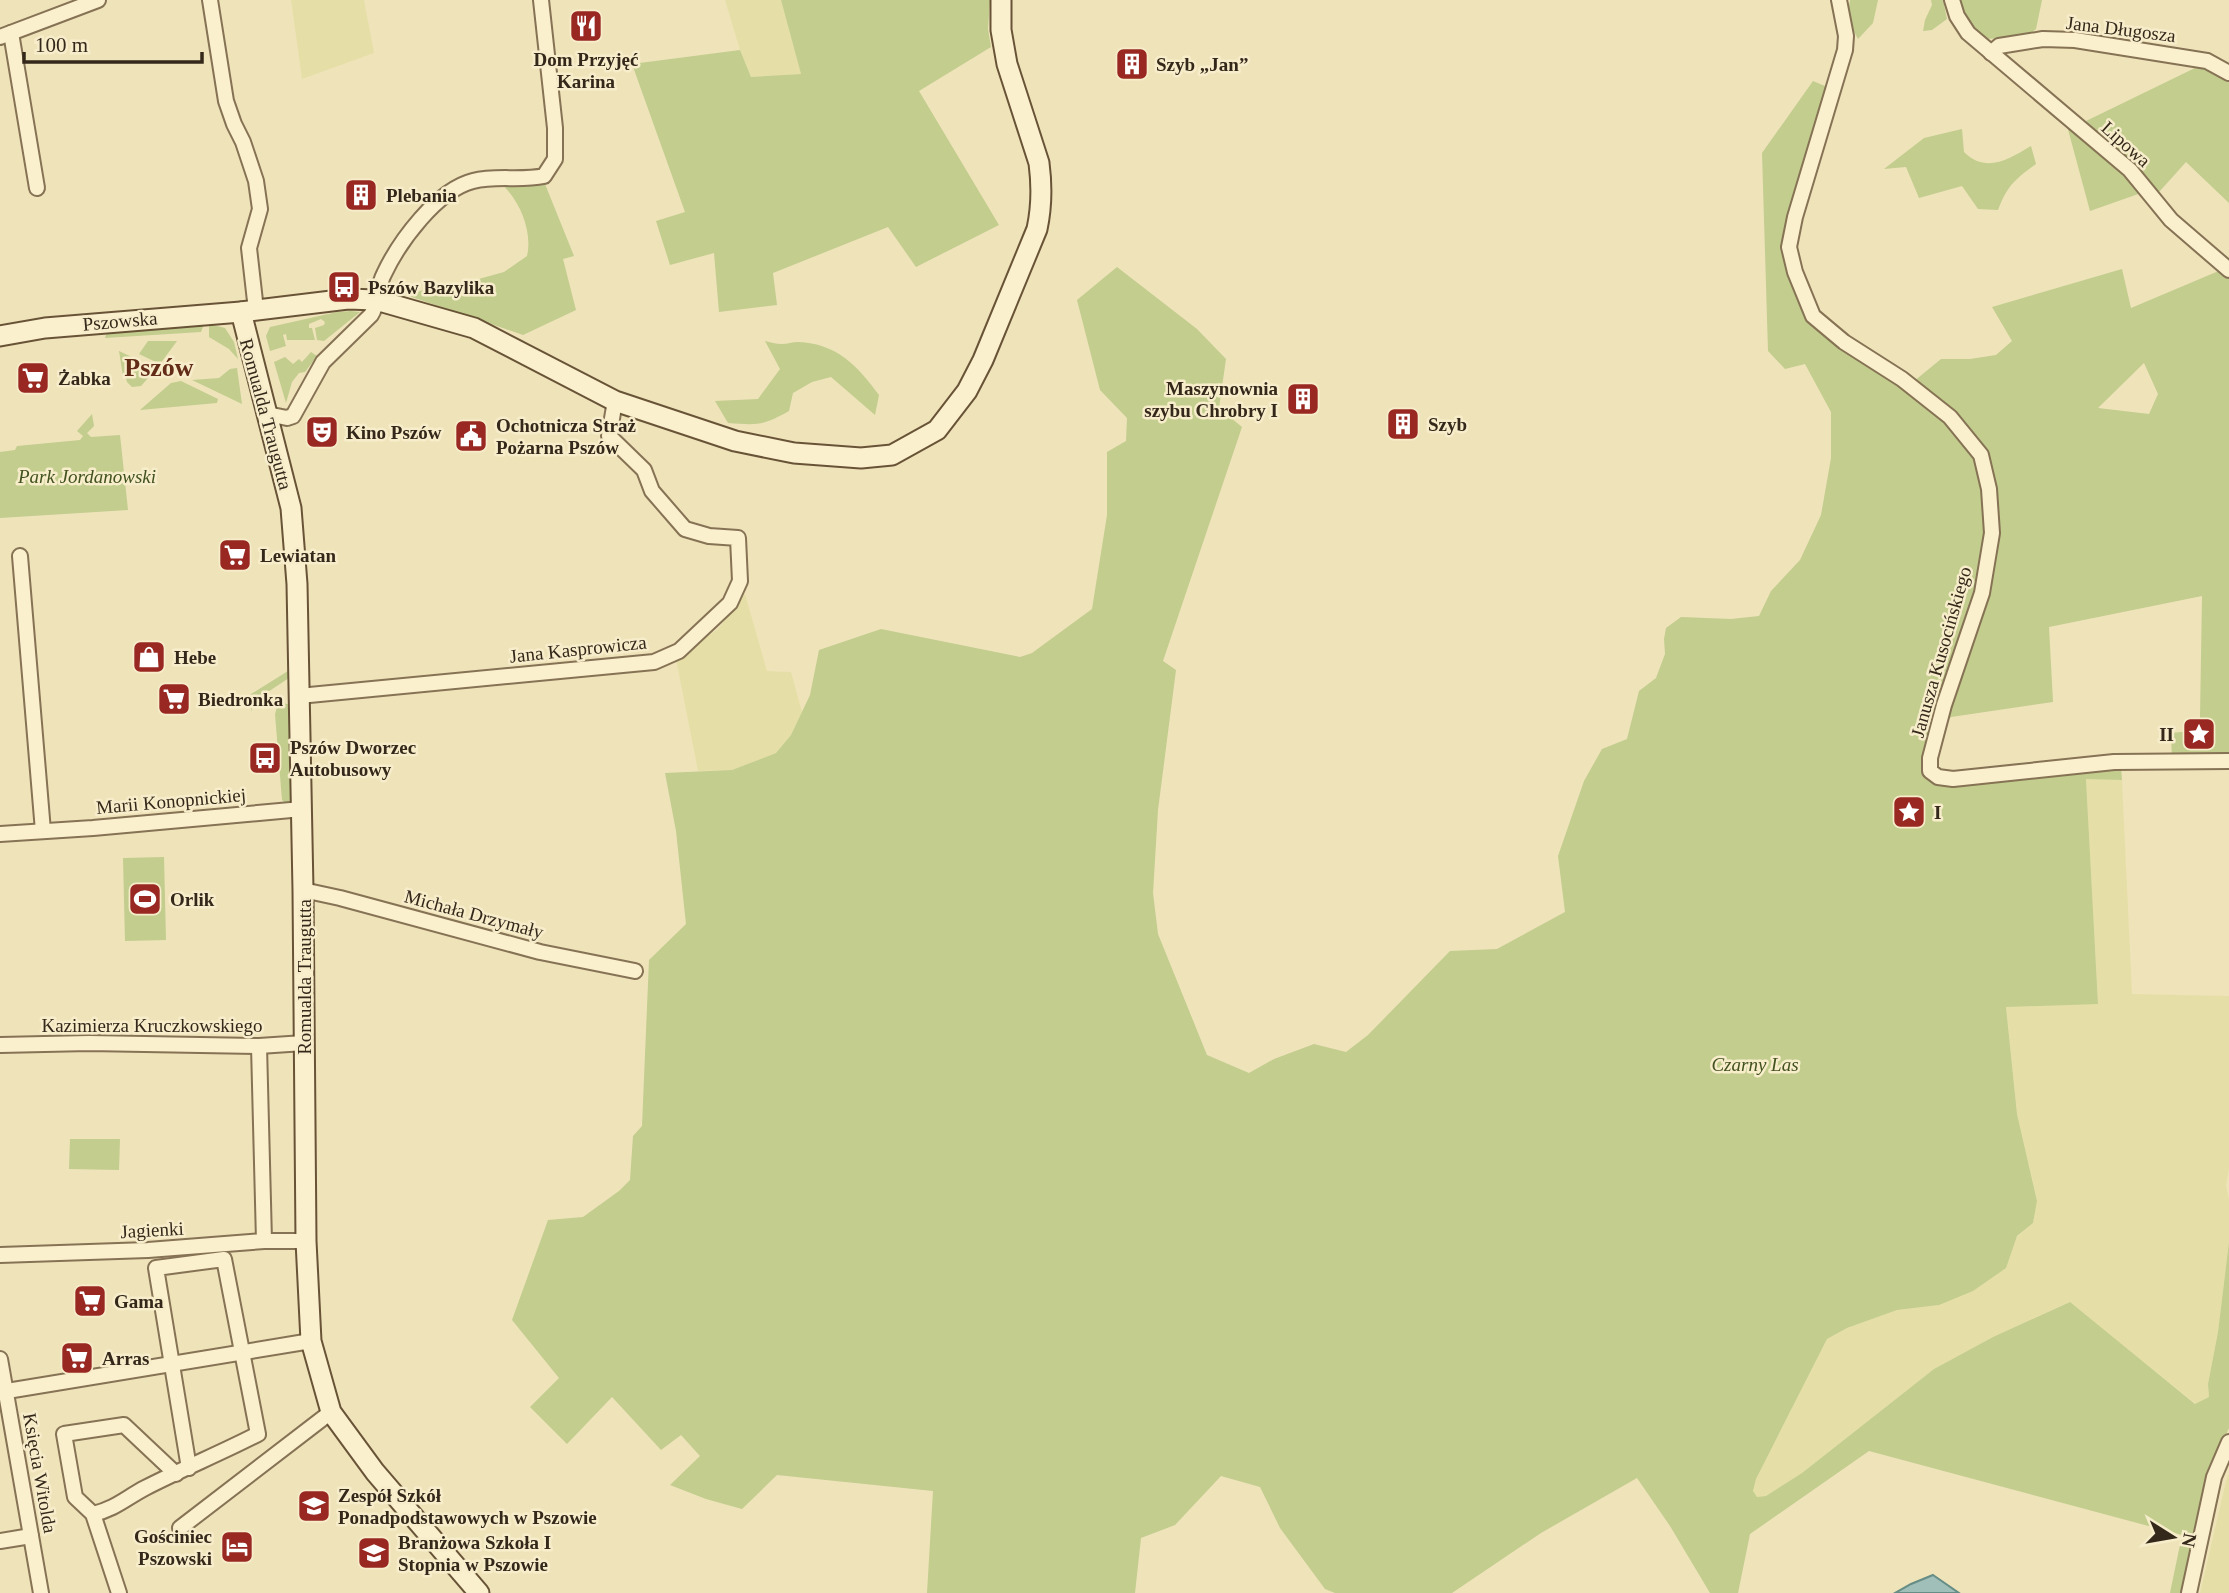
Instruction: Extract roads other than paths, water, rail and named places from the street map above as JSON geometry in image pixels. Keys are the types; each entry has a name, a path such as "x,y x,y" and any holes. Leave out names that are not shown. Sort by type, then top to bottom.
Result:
{"main road":[{"name":"Pszowska","path":"0,335 45,328 248,311 348,299 376,300 474,328 615,401 735,442 794,453 861,458 892,456 937,430 967,391 1031,248 1041,211 1038,163 1005,55 1001,30 1001,0"},
{"name":"Romualda Traugutta","path":"248,311 267,414 291,508 298,584 306,1241 311,1341 331,1412 375,1472 479,1593"}],"street":[{"path":"37,188 5,35 98,0"},
{"path":"210,0 226,101 248,155 259,200 258,223 249,248 248,311"},
{"path":"267,414 287,418 293,416 323,362 371,315 383,275 419,220 446,196 472,181 544,176 555,159 555,128 541,0"},
{"name":"Janusza Kusocińskiego","path":"1839,0 1846,36 1845,50 1795,217 1789,247 1795,272 1813,316 1844,342 1902,379 1950,417 1980,456 1989,489 1992,533 1982,593 1944,705 1930,758 1930,771 1938,777 1953,779 2114,762 2229,761"},
{"path":"1952,0 1957,16 1968,33 1991,53"},
{"name":"Jana Długosza","path":"1991,53 1999,46 2043,39 2075,40 2207,61 2229,74"},
{"name":"Lipowa","path":"1991,53 2130,170 2171,220 2229,270"},
{"name":"Jana Kasprowicza","path":"299,696 650,663 679,651 730,603 736,593 740,581 738,538 709,536 685,529 652,491 644,470 609,436 615,401"},
{"path":"20,556 43,831"},
{"name":"Marii Konopnickiej","path":"0,834 302,808"},
{"name":"Michała Drzymały","path":"303,890 540,952 635,971"},
{"name":"Kazimierza Kruczkowskiego","path":"0,1045 89,1043 259,1046 304,1043"},
{"path":"259,1046 264,1241"},
{"name":"Jagienki","path":"0,1255 306,1241"},
{"path":"93,1514 111,1510 144,1489 182,1471 258,1434 224,1259 156,1268 171,1363 182,1471"},
{"path":"7,1391 311,1341"},
{"name":"Księcia Witolda","path":"0,1362 41,1593"},
{"path":"180,1528 331,1412"},
{"name":"Księcia Witolda","path":"119,1593 93,1514 75,1497 64,1434 124,1425 182,1471"},
{"path":"2189,1593 2214,1476 2229,1442"},
{"path":"0,1541 30,1536"}],"water":[{"path":"1933,1575 1959,1593 1895,1593 1911,1584"}],"place":[{"name":"Dom Przyjęć Karina","path":"586,26"},
{"name":"Szyb „Jan”","path":"1132,64"},
{"name":"Plebania","path":"361,195"},
{"name":"Pszów Bazylika","path":"344,287"},
{"name":"Żabka","path":"33,378"},
{"name":"Maszynownia szybu Chrobry I","path":"1303,399"},
{"name":"Szyb","path":"1403,424"},
{"name":"Kino Pszów","path":"322,432"},
{"name":"Ochotnicza Straż Pożarna Pszów","path":"471,436"},
{"name":"Lewiatan","path":"235,555"},
{"name":"Hebe","path":"149,657"},
{"name":"Biedronka","path":"174,699"},
{"name":"II","path":"2199,734"},
{"name":"Pszów Dworzec Autobusowy","path":"265,758"},
{"name":"I","path":"1909,812"},
{"name":"Orlik","path":"145,899"},
{"name":"Gama","path":"90,1301"},
{"name":"Arras","path":"77,1358"},
{"name":"Zespół Szkół Ponadpodstawowych w Pszowie","path":"314,1506"},
{"name":"Gościniec Pszowski","path":"237,1547"},
{"name":"Branżowa Szkoła I Stopnia w Pszowie","path":"374,1553"}],"district":[{"name":"Pszów","path":"159,367"}],"park label":[{"name":"Park Jordanowski","path":"87,476"},
{"name":"Czarny Las","path":"1755,1064"}]}
